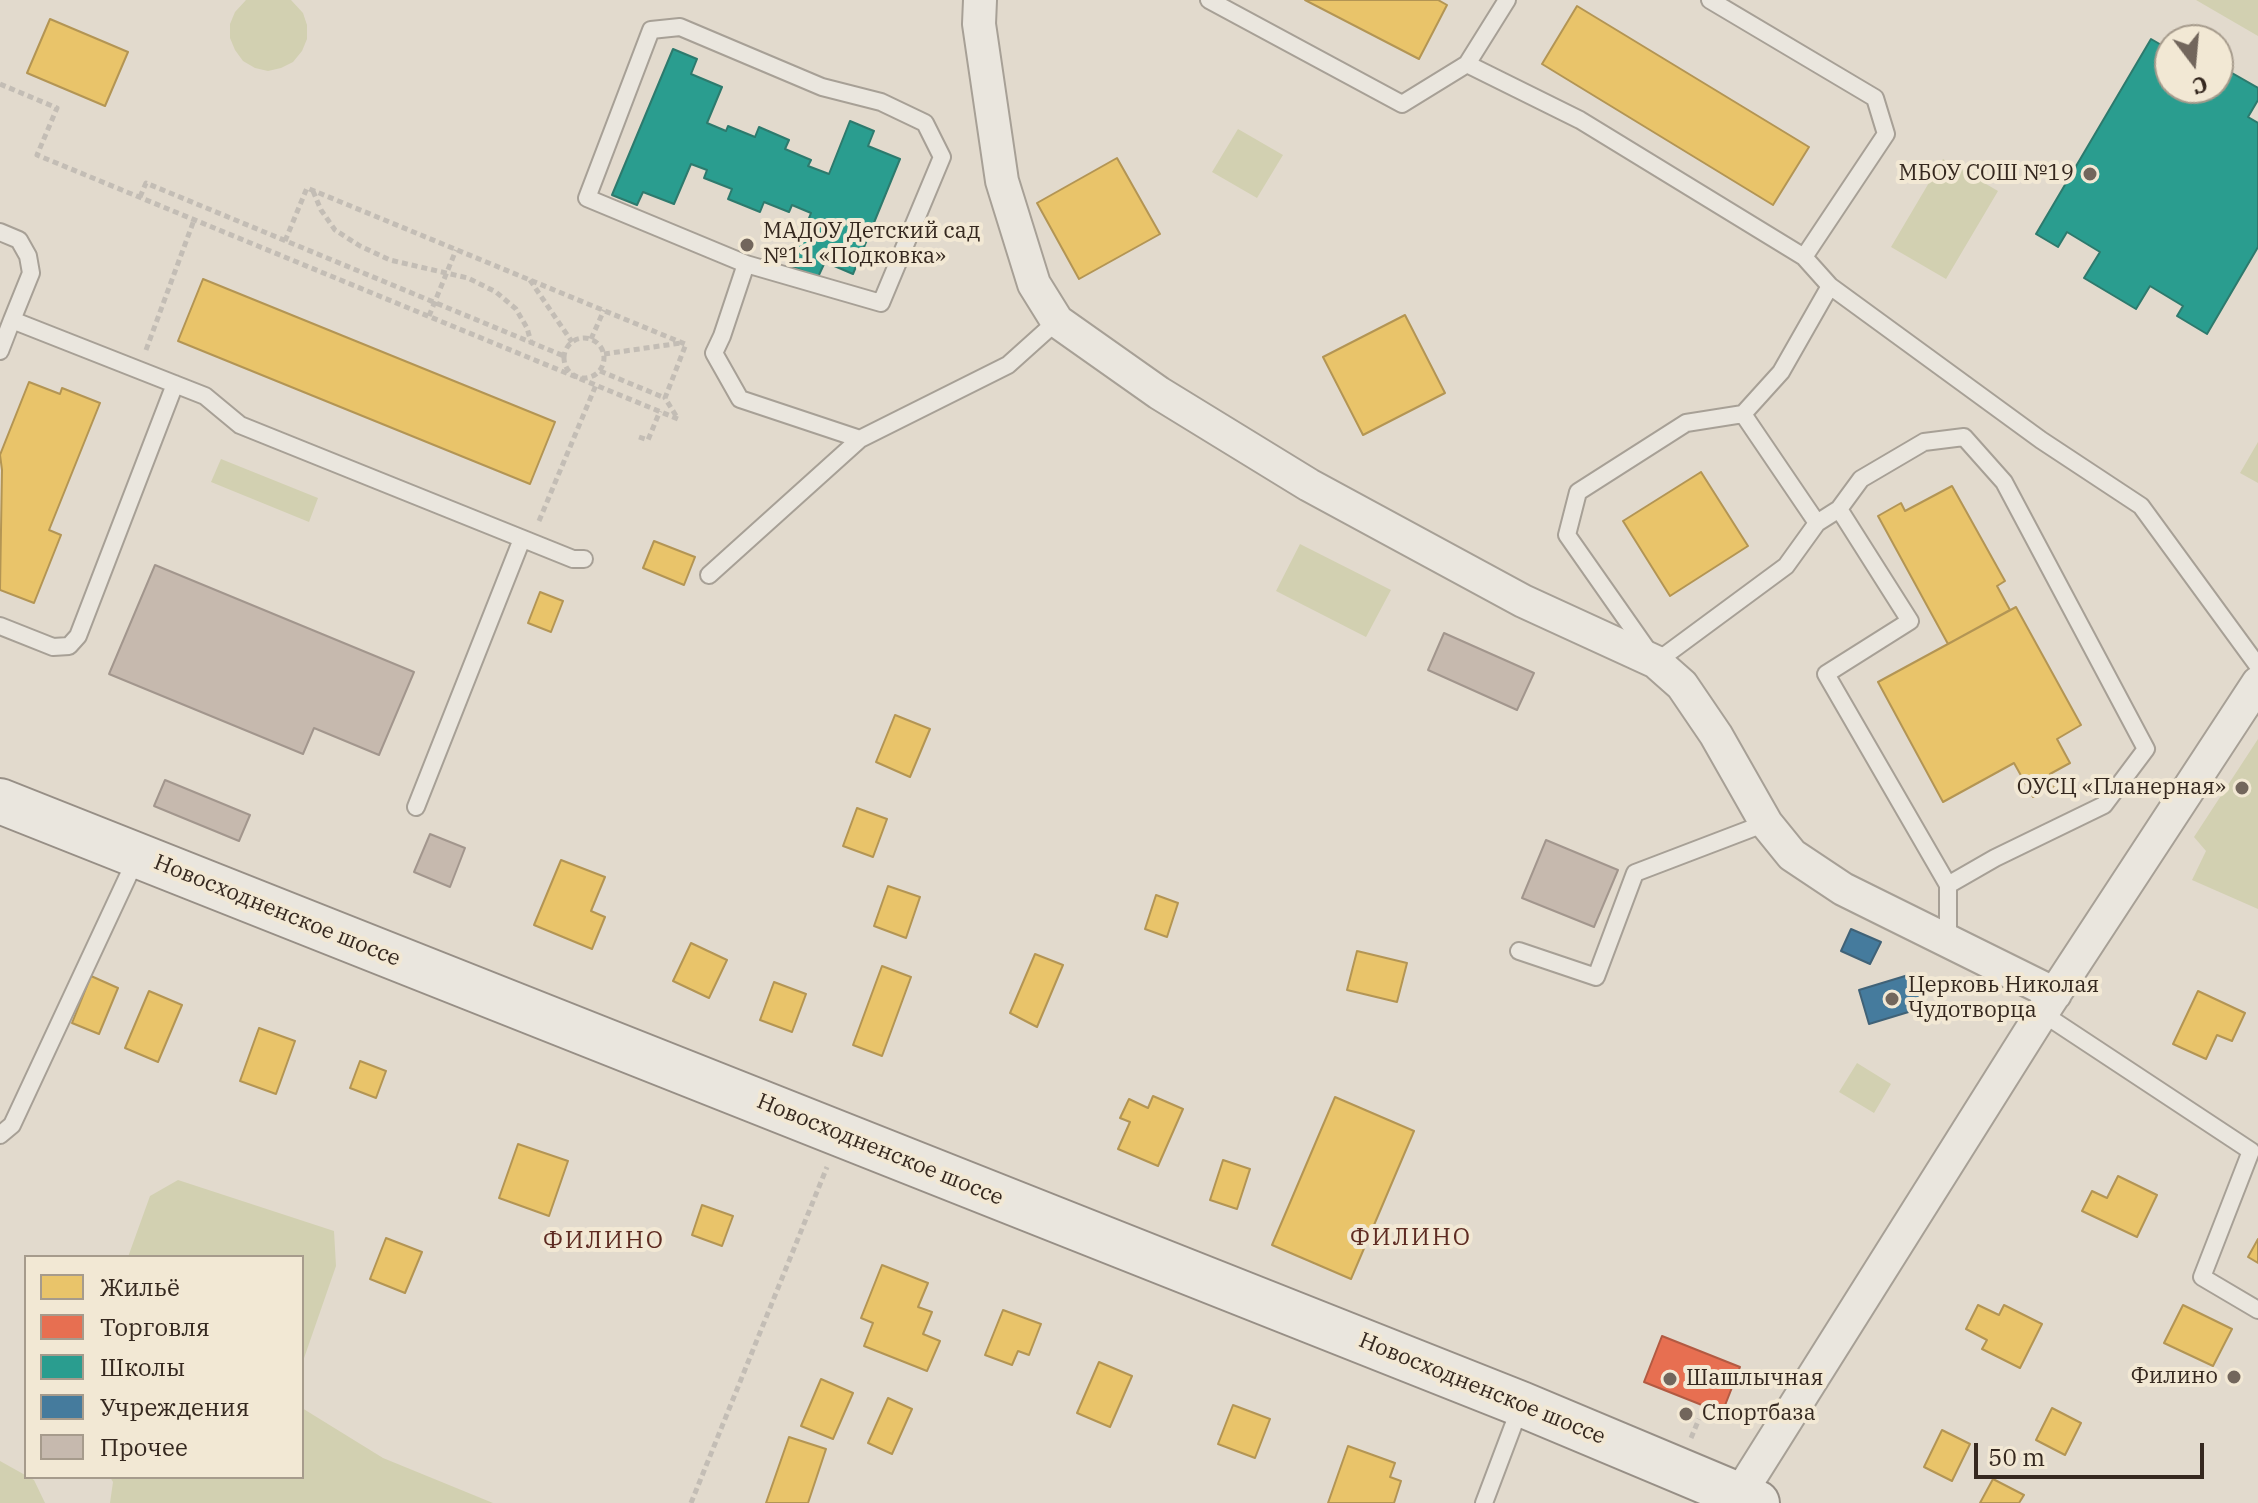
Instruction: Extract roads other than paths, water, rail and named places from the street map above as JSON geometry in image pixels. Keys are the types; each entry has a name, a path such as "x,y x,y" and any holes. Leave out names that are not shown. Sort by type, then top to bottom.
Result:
{"main road":[{"name":"Новосходненское шоссе","path":"0,801 1521,1404 1748,1499"}],"street":[{"path":"980,0 979,24 1002,181 1034,284 1057,321 1159,393 1309,485 1523,601 1656,662 1682,685 1766,823 1792,855 1843,889 1948,941 2049,1004"},
{"path":"1748,1499 2049,1004 2258,683"}],"lane":[{"path":"1209,0 1402,104 1467,64 1507,0"},
{"path":"1710,0 1875,98 1886,134 1804,257"},
{"path":"680,27 822,87 881,102 925,123 942,157 881,303 746,264 587,198 651,30 680,27"},
{"path":"1467,64 1580,120 1804,257 1830,286 2041,440 2141,506 2258,666"},
{"path":"0,232 19,240 28,256 31,273 0,351"},
{"path":"746,264 714,353 740,399 860,439"},
{"path":"1830,286 1781,372 1743,414 1686,423 1578,492 1567,535 1656,662 1786,566 1817,523 1839,509 1861,479 1924,442 1964,437 2004,482 2146,749 2104,805 1995,858 1948,885"},
{"path":"12,320 205,396 240,425 573,559 584,559"},
{"path":"709,575 860,439 1008,365 1057,321"},
{"path":"0,626 53,647 69,646 78,636 175,384"},
{"path":"1743,414 1817,523"},
{"path":"1839,509 1910,621 1826,674 1948,885 1948,941"},
{"path":"416,807 526,540"},
{"path":"1519,951 1596,977 1635,873 1766,823"},
{"path":"0,1135 12,1125 138,856"},
{"path":"2049,1004 2251,1151 2202,1277 2258,1310"},
{"path":"1484,1503 1521,1404"}],"place":[{"name":"МБОУ СОШ №19","path":"2090,174"},
{"name":"МАДОУ Детский сад №11 «Подковка»","path":"747,245"},
{"name":"ОУСЦ «Планерная»","path":"2242,788"},
{"name":"Церковь Николая Чудотворца","path":"1892,999"},
{"name":"Филино","path":"2234,1377"},
{"name":"Шашлычная","path":"1670,1379"},
{"name":"Спортбаза","path":"1686,1414"}],"district":[{"name":"ФИЛИНО","path":"1411,1238"},
{"name":"ФИЛИНО","path":"604,1241"}]}
